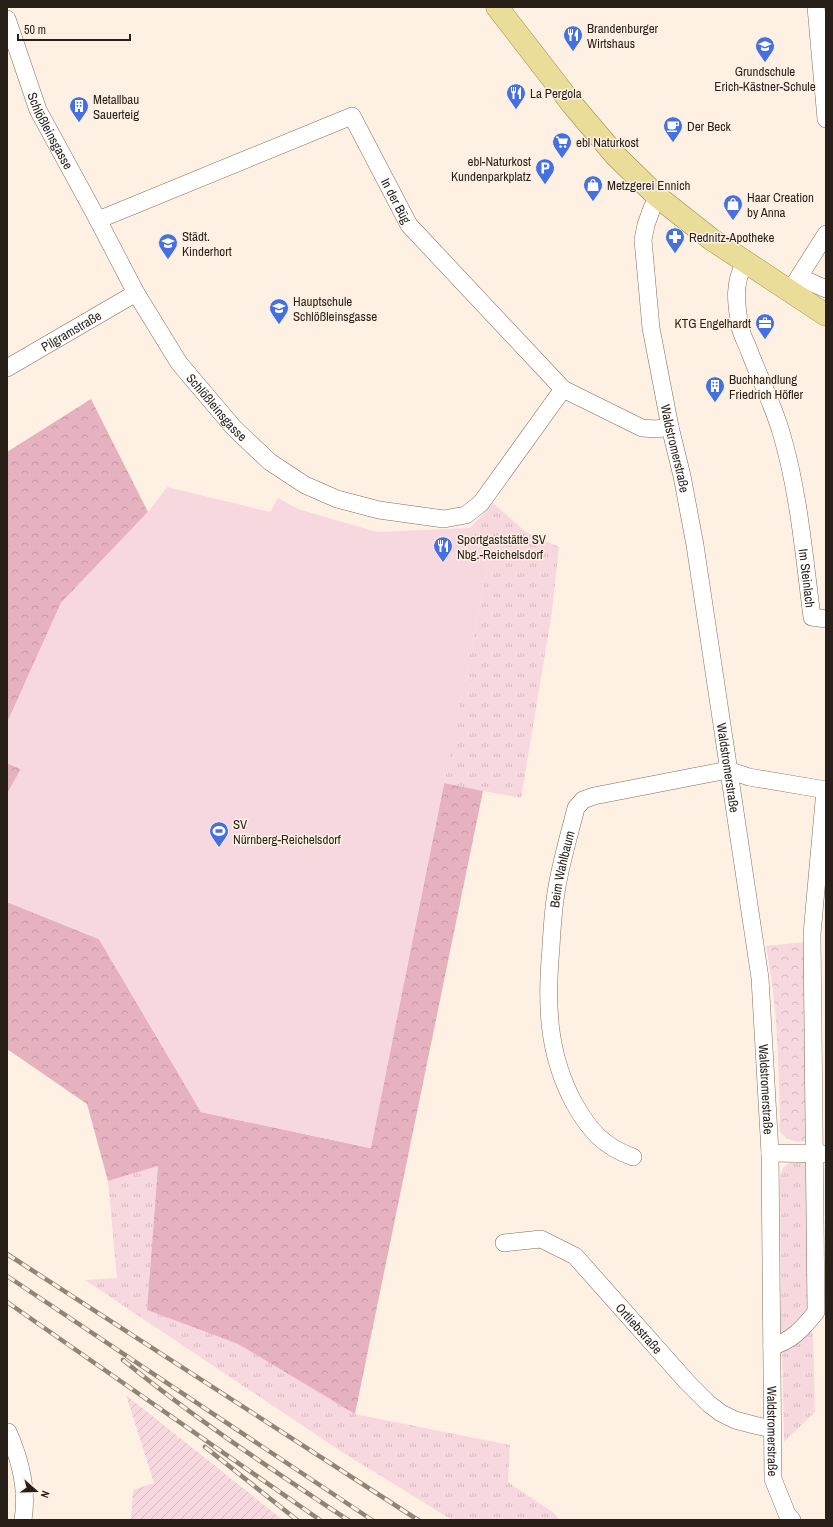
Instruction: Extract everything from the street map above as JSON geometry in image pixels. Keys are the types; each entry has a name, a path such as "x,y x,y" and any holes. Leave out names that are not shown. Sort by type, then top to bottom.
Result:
{"main road":[{"path":"497,7 572,104 616,156 658,197 700,231 745,262 795,284 826,315"}],"street":[{"path":"816,7 826,119"},
{"name":"Schlößleinsgasse","path":"7,19 38,110 136,293 179,362 234,428 270,462 305,485 337,499 379,510 444,519 466,515 481,502 563,390"},
{"name":"In der Büg","path":"98,220 352,116 409,225 563,390 642,428 656,429 670,427"},
{"name":"Waldstromerstraße","path":"658,197 646,225 643,240 652,328 670,427 682,476 695,549 760,978 770,1153 773,1479 788,1518"},
{"path":"826,234 795,284 826,289"},
{"name":"Im Steinlach","path":"745,262 736,282 736,295 741,329 780,427 790,467 800,524 812,617 826,619"},
{"name":"Pilgramstraße","path":"7,368 136,293"},
{"name":"Beim Wahlbaum","path":"633,1157 617,1151 603,1141 589,1126 579,1112 562,1077 555,1056 550,1033 548,981 556,893 576,808 583,800 594,796 728,770 749,777 826,790"},
{"path":"772,1346 781,1344 802,1329 816,1312 821,1154 819,934 826,790"},
{"path":"770,1153 821,1154"},
{"name":"Ortliebstraße","path":"504,1243 541,1239 575,1256 687,1382 709,1404 721,1413 735,1420 772,1429"},
{"path":"8,1432 17,1452 22,1471 25,1493 23,1520"}],"green space":[{"path":"91,399 148,512 61,603 7,723 7,452"},
{"name":"SV Nürnberg-Reichelsdorf","path":"167,487 270,512 278,498 298,509 377,532 470,528 489,560 371,1148 201,1112 99,939 7,902 7,794 21,769 7,763 7,723 61,603 148,512"},
{"path":"493,503 527,533 559,547 552,612 521,798 444,783 489,560 470,528"},
{"path":"7,763 21,769 7,794"},
{"path":"444,783 483,791 355,1414 238,1344 147,1310 158,1166 108,1181 87,1104 7,1049 7,902 99,939 201,1112 370,1148"},
{"path":"805,942 810,1141 797,1141 790,1140 780,1132 775,1015 766,946"},
{"path":"789,1163 810,1163 811,1309 781,1335 780,1176 783,1168"},
{"path":"158,1166 147,1310 238,1344 355,1414 510,1445 508,1482 554,1513 560,1520 452,1520 342,1452 85,1280 117,1278 108,1181"},
{"path":"811,1330 813,1334 815,1412 784,1442 782,1351"},
{"path":"126,1395 283,1520 131,1520 133,1490 154,1483"}],"railway":[{"path":"7,1254 418,1520"},
{"path":"7,1276 372,1520"},
{"path":"7,1302 320,1520"},
{"path":"123,1360 205,1423 348,1520"},
{"path":"205,1447 297,1520"}],"place":[{"name":"Brandenburger Wirtshaus","path":"573,52"},
{"name":"Grundschule Erich-Kästner-Schule","path":"765,63"},
{"name":"La Pergola","path":"516,110"},
{"name":"Metallbau Sauerteig","path":"79,123"},
{"name":"Der Beck","path":"673,143"},
{"name":"ebl Naturkost","path":"562,159"},
{"name":"ebl-Naturkost Kundenparkplatz","path":"545,185"},
{"name":"Metzgerei Ennich","path":"593,202"},
{"name":"Haar Creation by Anna","path":"733,221"},
{"name":"Rednitz-Apotheke","path":"675,254"},
{"name":"Städt. Kinderhort","path":"168,260"},
{"name":"Hauptschule Schlößleinsgasse","path":"279,325"},
{"name":"KTG Engelhardt","path":"765,340"},
{"name":"Buchhandlung Friedrich Höfler","path":"715,403"},
{"name":"Sportgaststätte SV Nbg.-Reichelsdorf","path":"443,563"},
{"name":"SV Nürnberg-Reichelsdorf","path":"219,848"}]}
